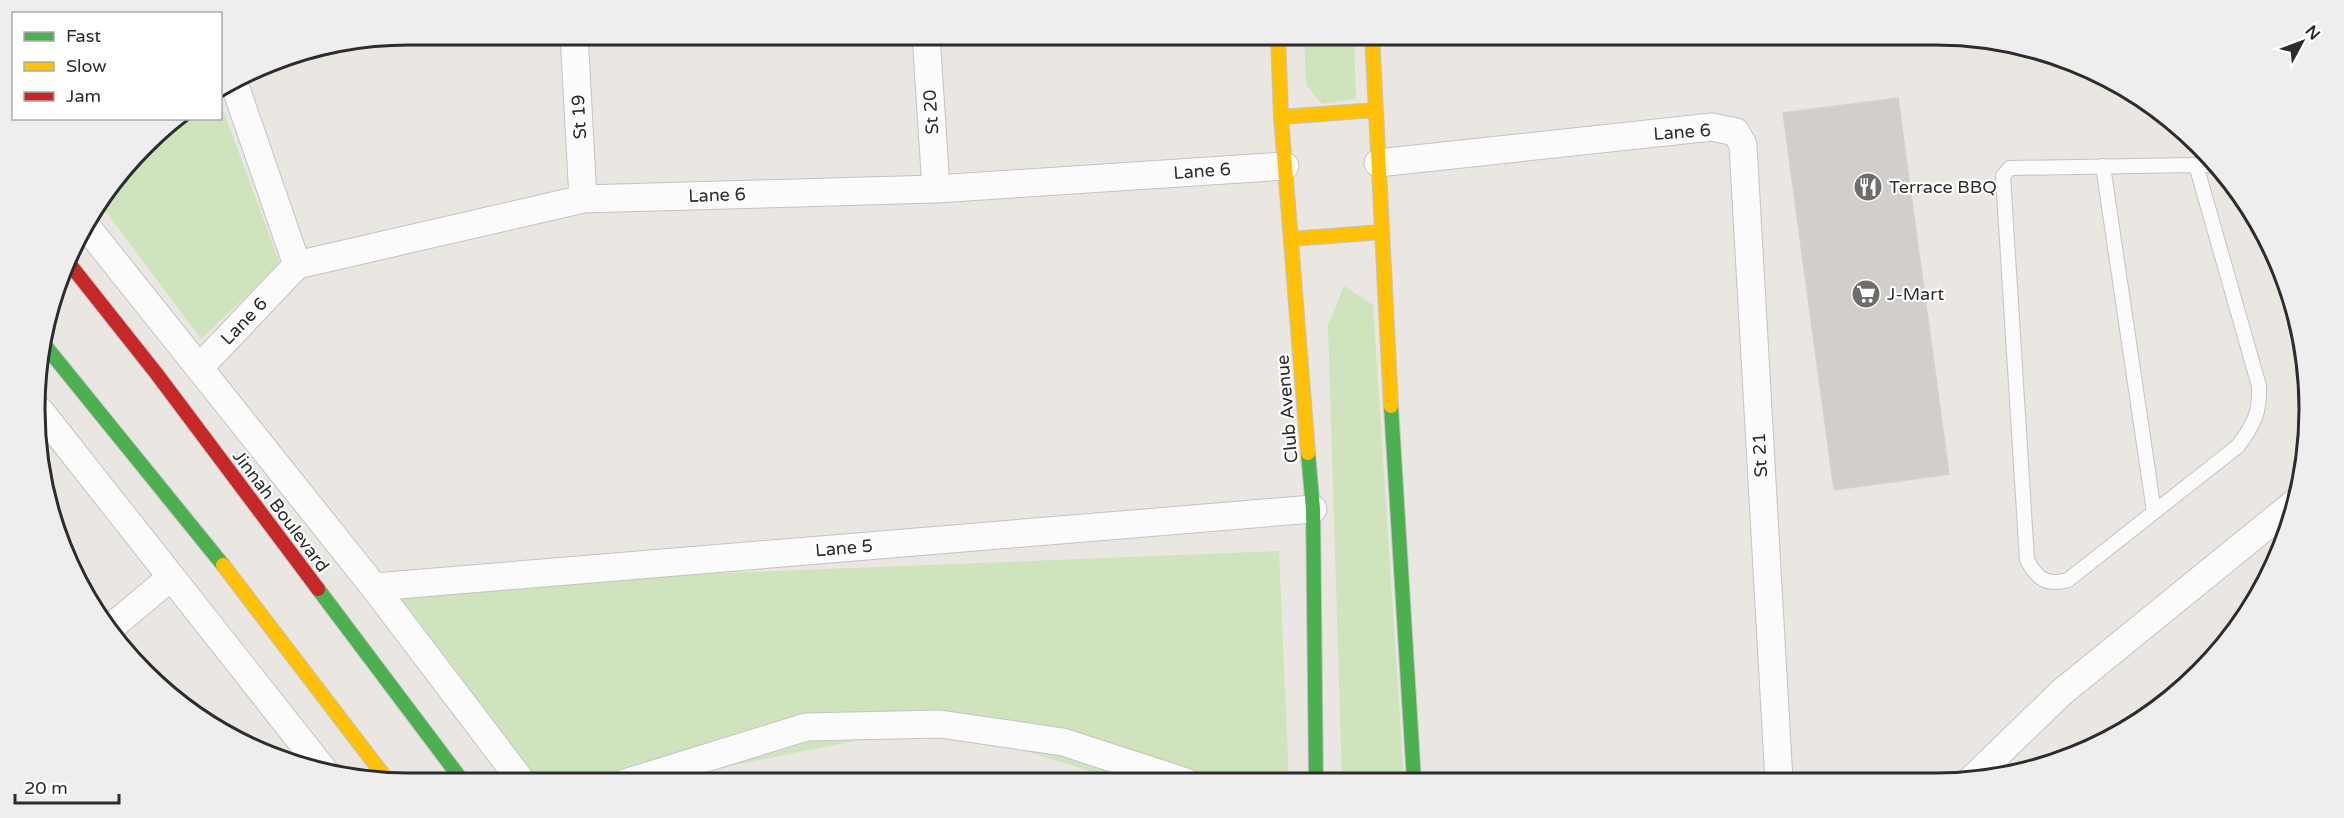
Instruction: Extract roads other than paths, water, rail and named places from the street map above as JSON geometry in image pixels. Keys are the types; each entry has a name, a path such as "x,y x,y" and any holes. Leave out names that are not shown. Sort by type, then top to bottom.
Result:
{"street":[{"name":"St 19","path":"575,45 584,200"},
{"name":"St 20","path":"927,45 936,189"},
{"name":"Club Avenue","path":"1278,45 1281,117 1314,509 1316,773"},
{"path":"1373,45 1381,232 1414,773"},
{"path":"236,89 297,266"},
{"path":"1281,117 1376,111"},
{"name":"Lane 6","path":"1378,163 1712,127 1736,132"},
{"name":"St 21","path":"1736,132 1743,145 1779,773"},
{"name":"Lane 6","path":"199,368 297,266 584,200 936,189 1285,166"},
{"path":"91,232 374,587 515,773"},
{"path":"1291,239 1381,232"},
{"name":"Jinnah Boulevard","path":"73,269 156,373 456,773"},
{"path":"50,351 225,567 381,772"},
{"path":"45,418 317,761"},
{"name":"Lane 5","path":"374,587 1314,509"},
{"path":"1981,770 2062,692 2285,511"},
{"path":"115,624 170,578"},
{"path":"657,773 806,727 940,724 1063,742 1158,773"}],"lane":[{"path":"2203,165 2259,386 2260,407 2253,427 2238,446 2068,580 2056,583 2043,582 2033,572 2027,560 2003,176 2010,168 2203,165"},
{"path":"2103,166 2154,512"}],"place":[{"name":"Terrace BBQ","path":"1868,187"},
{"name":"J-Mart","path":"1866,294"}]}
